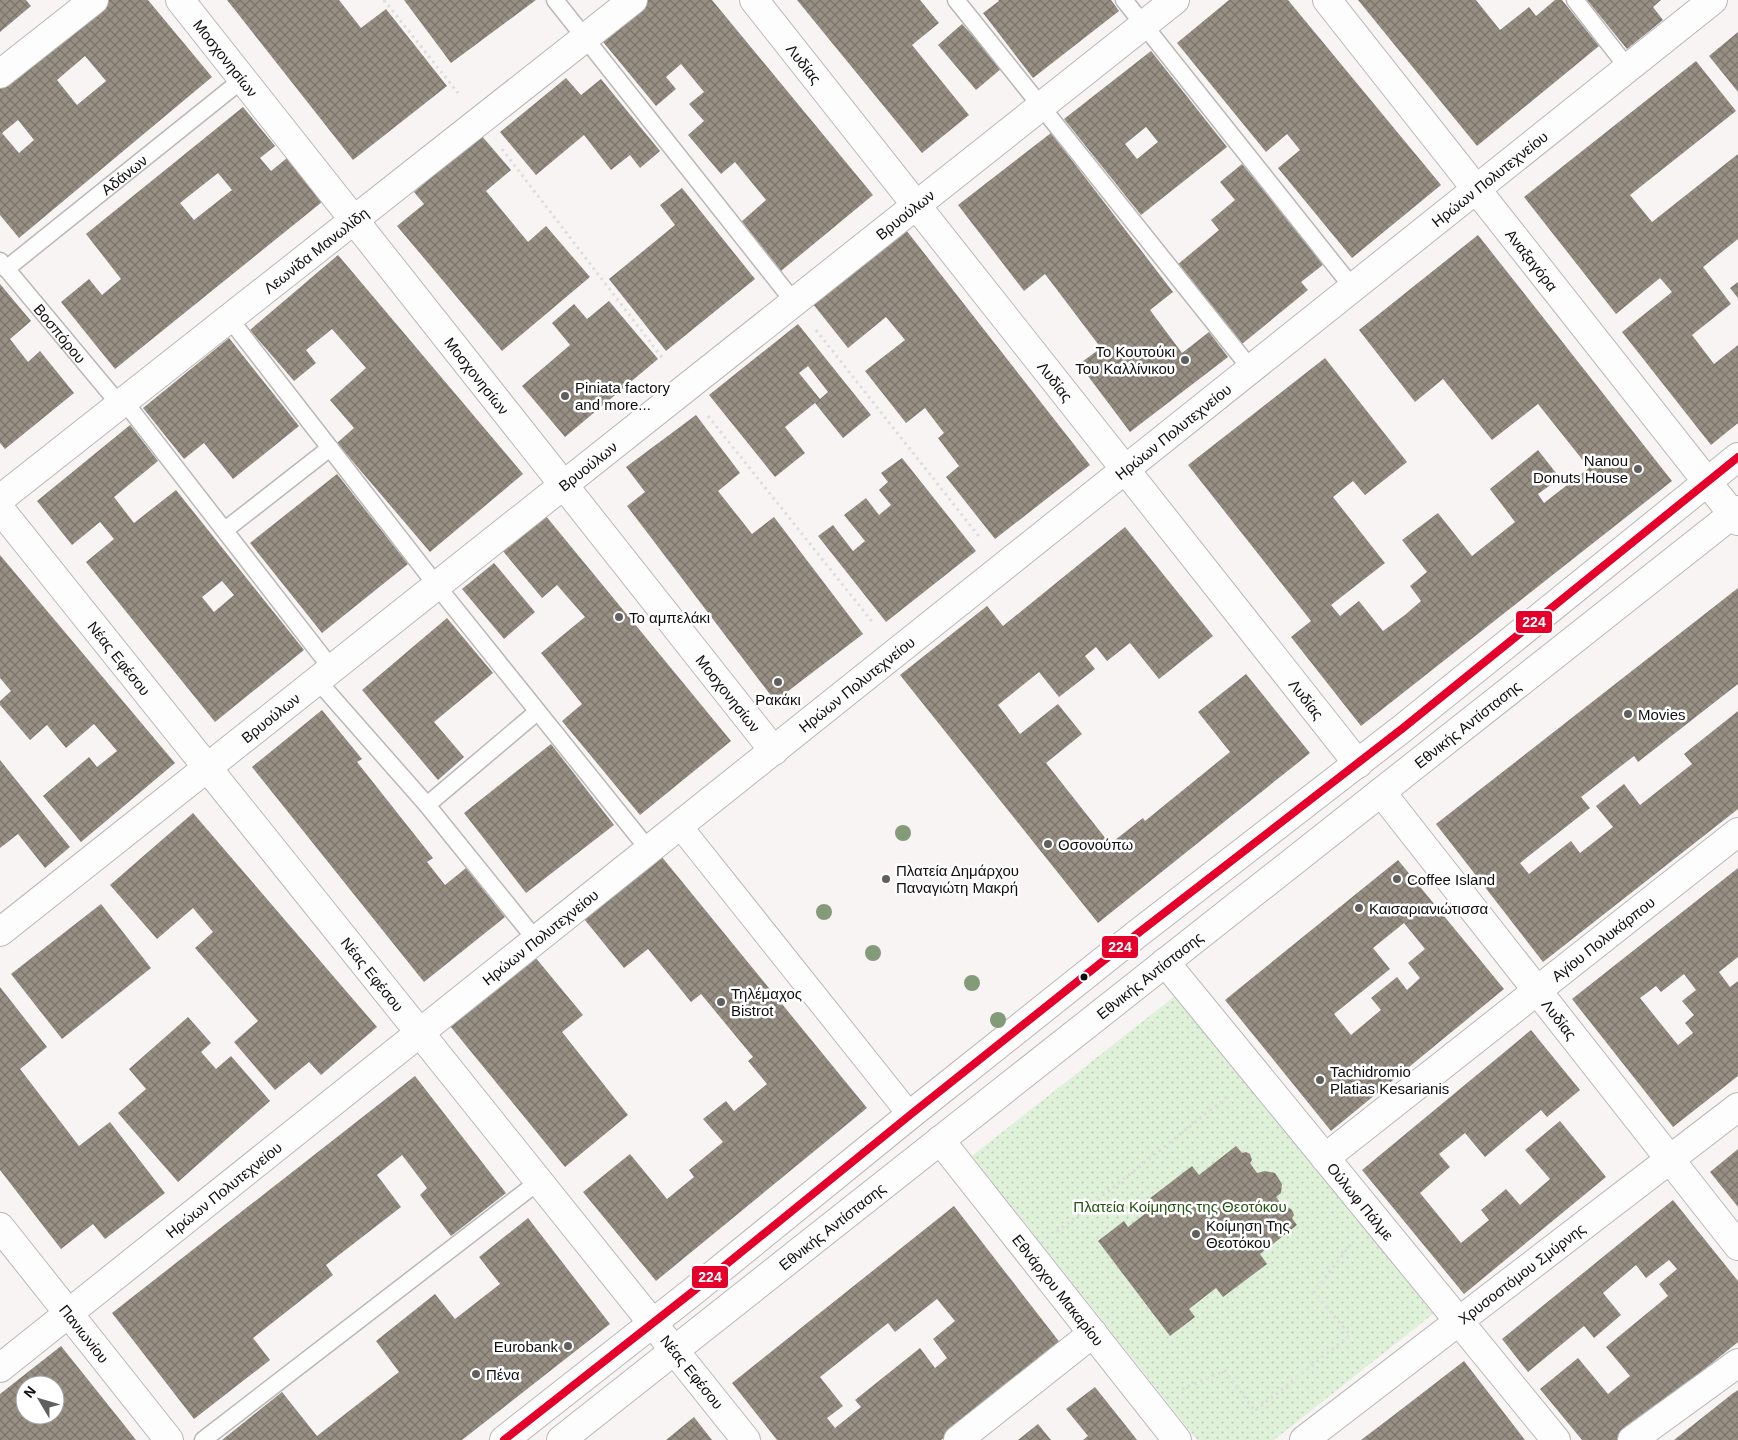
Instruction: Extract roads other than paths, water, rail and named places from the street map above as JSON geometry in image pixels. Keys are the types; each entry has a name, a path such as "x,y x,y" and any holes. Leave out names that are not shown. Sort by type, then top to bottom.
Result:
{"street":[{"path":"0,74 94,0"},
{"name":"Μοσχονησίων","path":"180,0 774,751"},
{"name":"Λεωνίδα Μανωλίδη","path":"0,499 633,0"},
{"name":"Λυδίας","path":"754,0 1358,764"},
{"name":"Βρυούλων","path":"0,932 1175,0"},
{"name":"Αναξαγόρα","path":"1327,0 1707,482 1736,515"},
{"name":"Ηρώων Πολυτεχνείου","path":"0,1368 1713,0"},
{"path":"504,1440 1137,934 1358,764 1738,457"},
{"name":"Νέας Εφέσου","path":"0,509 746,1440"},
{"name":"Εθνικής Αντίστασης","path":"561,1440 1380,792 1736,515"},
{"name":"Λυδίας","path":"1380,792 1738,1246"},
{"path":"679,825 910,1116"},
{"name":"Αγίου Πολυκάρπου","path":"1325,1158 1738,832"},
{"name":"Ούλωφ Πάλμε","path":"1165,962 1556,1440"},
{"name":"Χρυσοστόμου Σμύρνης","path":"1304,1440 1738,1107"},
{"name":"Εθνάρχου Μακαρίου","path":"940,1140 1177,1440"},
{"name":"Πανιωνίου","path":"0,1227 169,1440"},
{"path":"958,1440 1093,1333"},
{"path":"1632,1440 1738,1363"}],"lane":[{"path":"555,0 794,302"},
{"path":"956,0 1251,369"},
{"path":"1124,0 1353,288"},
{"path":"1575,0 1628,68"},
{"name":"Αδάνων","path":"3,265 243,79"},
{"name":"Βοσπόρου","path":"3,265 122,403 225,530 325,674 536,940"},
{"path":"229,318 437,586 649,850"},
{"path":"225,530 330,448"},
{"path":"427,805 537,712"},
{"path":"203,1440 538,1182"}],"place":[{"name":"Το Κουτούκι Του Καλλίνικου","path":"1185,360"},
{"name":"Piniata factory and more...","path":"565,396"},
{"name":"Nanou Donuts House","path":"1638,469"},
{"name":"Το αμπελάκι","path":"619,617"},
{"name":"Ρακάκι","path":"778,682"},
{"name":"Movies","path":"1628,714"},
{"name":"Οσονούπω","path":"1048,844"},
{"name":"Πλατεία Δημάρχου Παναγιώτη Μακρή","path":"886,879"},
{"name":"Coffee Island","path":"1397,879"},
{"name":"Καισαριανιώτισσα","path":"1359,908"},
{"name":"Τηλέμαχος Bistrot","path":"721,1002"},
{"name":"Tachidromio Platias Kesarianis","path":"1320,1080"},
{"name":"Κοίμηση Της Θεοτόκου","path":"1196,1234"},
{"name":"Eurobank","path":"568,1346"},
{"name":"Πένα","path":"476,1374"}],"park label":[{"name":"Πλατεία Κοίμησης της Θεοτόκου","path":"1180,1206"}]}
